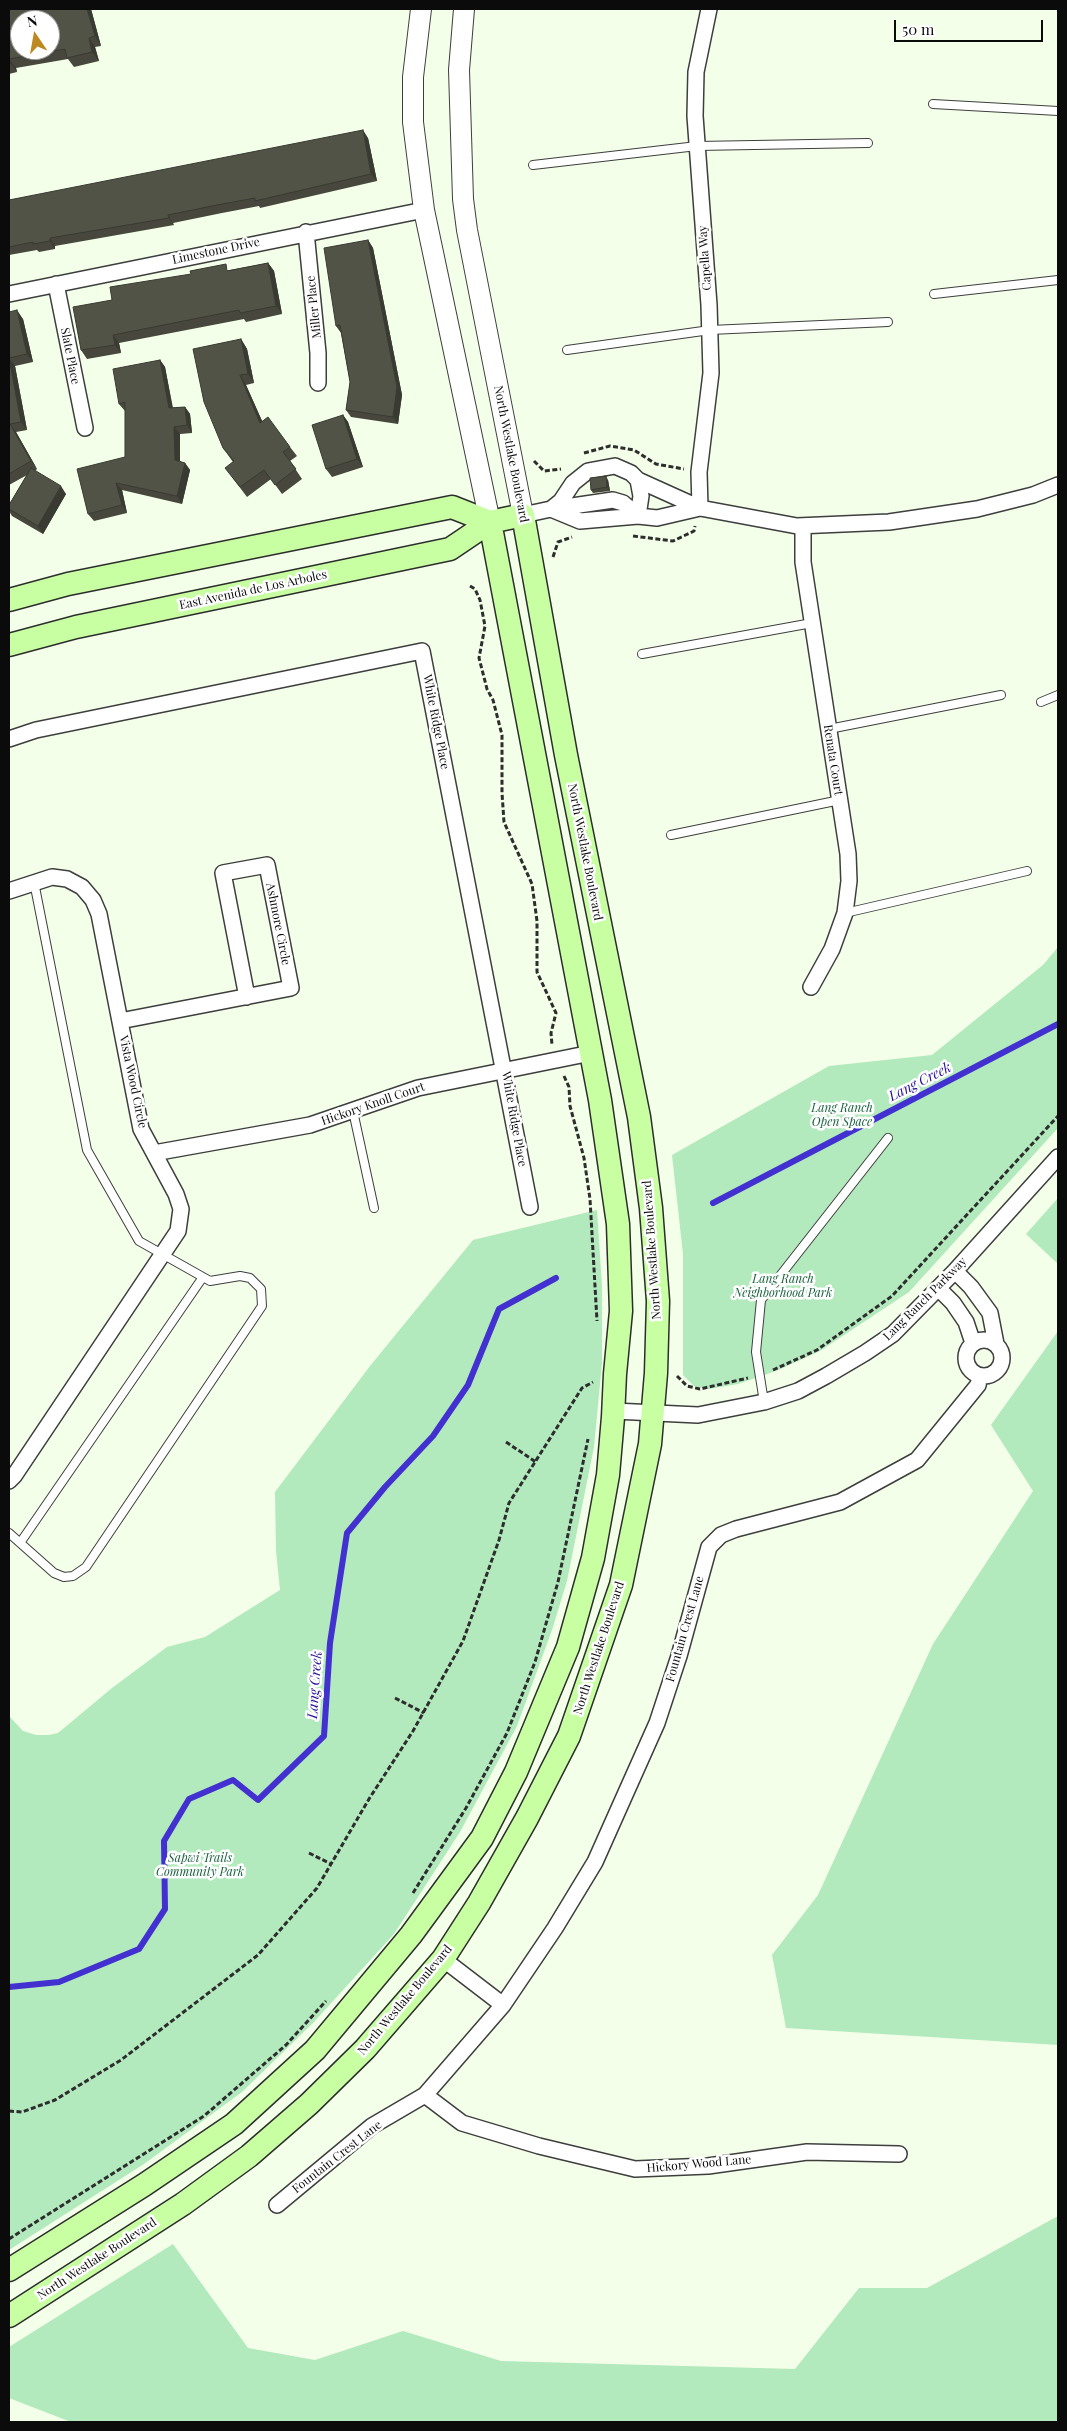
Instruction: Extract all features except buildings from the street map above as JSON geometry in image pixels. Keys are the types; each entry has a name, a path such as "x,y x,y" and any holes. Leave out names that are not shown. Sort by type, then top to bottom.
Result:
{"main road":[{"path":"9,600 68,584 452,507 490,522 591,1054 618,1224 621,1311 608,1474 593,1558 568,1646 516,1772 482,1838 411,1935 315,2050 234,2124 144,2185 9,2270"},
{"name":"East Avenida de Los Arboles","path":"9,645 76,627 450,549 490,522 523,515"},
{"name":"North Westlake Boulevard","path":"9,2316 183,2204 249,2156 309,2104 366,2049 443,1959 479,1903 527,1818 569,1736 621,1585 650,1444 653,1414 658,1301 651,1208 639,1117 566,755 523,515"}],"street":[{"path":"421,9 413,78 413,122 424,210 490,522"},
{"name":"North Westlake Boulevard","path":"464,9 459,70 463,199 466,230 523,515"},
{"name":"Capella Way","path":"700,508 699,472 711,373 710,330 697,146 696,72 709,9"},
{"name":"Limestone Drive","path":"9,294 306,232 424,210"},
{"name":"Miller Place","path":"306,232 318,352 318,382"},
{"name":"Slate Place","path":"56,284 84,428"},
{"path":"700,508 657,518 638,516 580,521 551,509 561,501 573,482 588,471 616,466 631,473 638,480 700,508 803,526 889,522 978,509 1033,495 1058,486"},
{"path":"638,480 641,496 638,516"},
{"name":"East Avenida de Los Arboles","path":"523,515 551,509"},
{"name":"Renata Court","path":"803,526 803,562 848,854 849,881 845,913 832,949 811,986"},
{"name":"White Ridge Place","path":"9,739 36,730 422,651 505,1070 530,1207"},
{"name":"Ashmore Circle","path":"120,1021 247,997 290,988 267,865 223,873 247,997"},
{"name":"Vista Wood Circle","path":"9,891 52,877 67,880 82,887 93,900 99,914 141,1130 176,1194 181,1210 178,1231 11,1476"},
{"name":"Hickory Knoll Court","path":"154,1153 310,1125 418,1088 591,1054"},
{"name":"Lang Ranch Parkway","path":"614,1411 698,1415 764,1402 798,1391 865,1353 893,1334 955,1271 1058,1156"},
{"path":"955,1271 971,1287 990,1313 996,1344 1002,1354 1000,1366 992,1374 980,1376 974,1374 966,1365 966,1352 973,1343 985,1339 996,1344"},
{"path":"938,1288 953,1303 966,1322 973,1343"},
{"name":"Fountain Crest Lane","path":"276,2205 372,2126 425,2095 503,2005 555,1928 595,1862 656,1723 679,1656 709,1548 721,1535 736,1529 840,1502 917,1460 978,1385 980,1376"},
{"path":"443,1959 503,2005"},
{"name":"Hickory Wood Lane","path":"425,2095 462,2123 539,2146 635,2169 708,2166 807,2152 899,2154"}],"lane":[{"path":"933,104 1058,112"},
{"path":"533,165 697,146 868,143"},
{"path":"934,294 1058,280"},
{"path":"567,350 710,330 888,322"},
{"path":"642,654 812,624"},
{"path":"828,729 1001,695"},
{"path":"1041,702 1058,695"},
{"path":"671,835 840,800"},
{"path":"845,913 1027,871"},
{"path":"9,1532 54,1573 64,1577 73,1576 86,1567 262,1306 261,1289 250,1278 240,1276 210,1281 139,1241 87,1150 34,882"},
{"path":"353,1110 374,1208"},
{"path":"764,1402 756,1352 761,1300 888,1138"},
{"path":"20,1543 203,1277"}],"path":[{"path":"624,534 664,540 682,538 694,531 700,508"},
{"path":"552,565 554,551 558,542 578,538"},
{"path":"470,586 475,589 480,600 485,626 479,658 502,735 504,822 532,884 537,921 537,972 556,1013 551,1033 553,1049 569,1087 570,1106 584,1158 590,1199 597,1326"},
{"path":"673,1370 687,1386 700,1389 784,1366 817,1350 892,1296 1058,1116"},
{"path":"593,1390 594,1372"},
{"path":"9,2111 22,2112 55,2100 122,2060 258,1955 317,1888 424,1713 463,1641 499,1540 509,1503 582,1388 594,1381"},
{"path":"410,1899 466,1808 507,1733 535,1662 558,1582 589,1433"},
{"path":"506,1442 536,1462"},
{"path":"395,1698 424,1713"},
{"path":"309,1853 331,1864"},
{"path":"9,2239 204,2116 286,2045 330,1996"}],"green space":[{"name":"Lang Ranch Neighborhood Park","path":"1058,947 1058,1128 909,1292 820,1351 776,1371 738,1384 709,1389 694,1386 683,1375 683,1254 672,1155 829,1066 932,1055 1043,965"},
{"path":"1058,1198 1058,1264 1026,1234"},
{"name":"Sapwi Trails Community Park","path":"597,1210 602,1286 602,1363 594,1447 567,1581 552,1630 517,1726 460,1832 394,1934 313,2023 242,2092 144,2164 9,2250 9,1716 23,1731 36,1735 58,1733 112,1688 167,1647 205,1637 280,1590 276,1551 275,1492 370,1366 473,1240"},
{"path":"1058,1331 1058,2045 786,2028 772,1955 818,1895 933,1644 1033,1491 991,1425"},
{"path":"1058,2216 1058,2422 71,2422 9,2398 9,2347 173,2244 248,2348 315,2360 403,2331 501,2361 795,2369 859,2288 927,2288"}],"waterway":[{"name":"Lang Creek","path":"713,1203 1058,1024"},
{"name":"Lang Creek","path":"9,1987 59,1982 139,1949 165,1909 164,1841 189,1799 233,1780 258,1800 324,1736 330,1643 347,1533 385,1487 433,1436 468,1385 499,1309 556,1278"}],"park label":[{"name":"Lang Ranch Open Space","path":"842,1115"}]}
